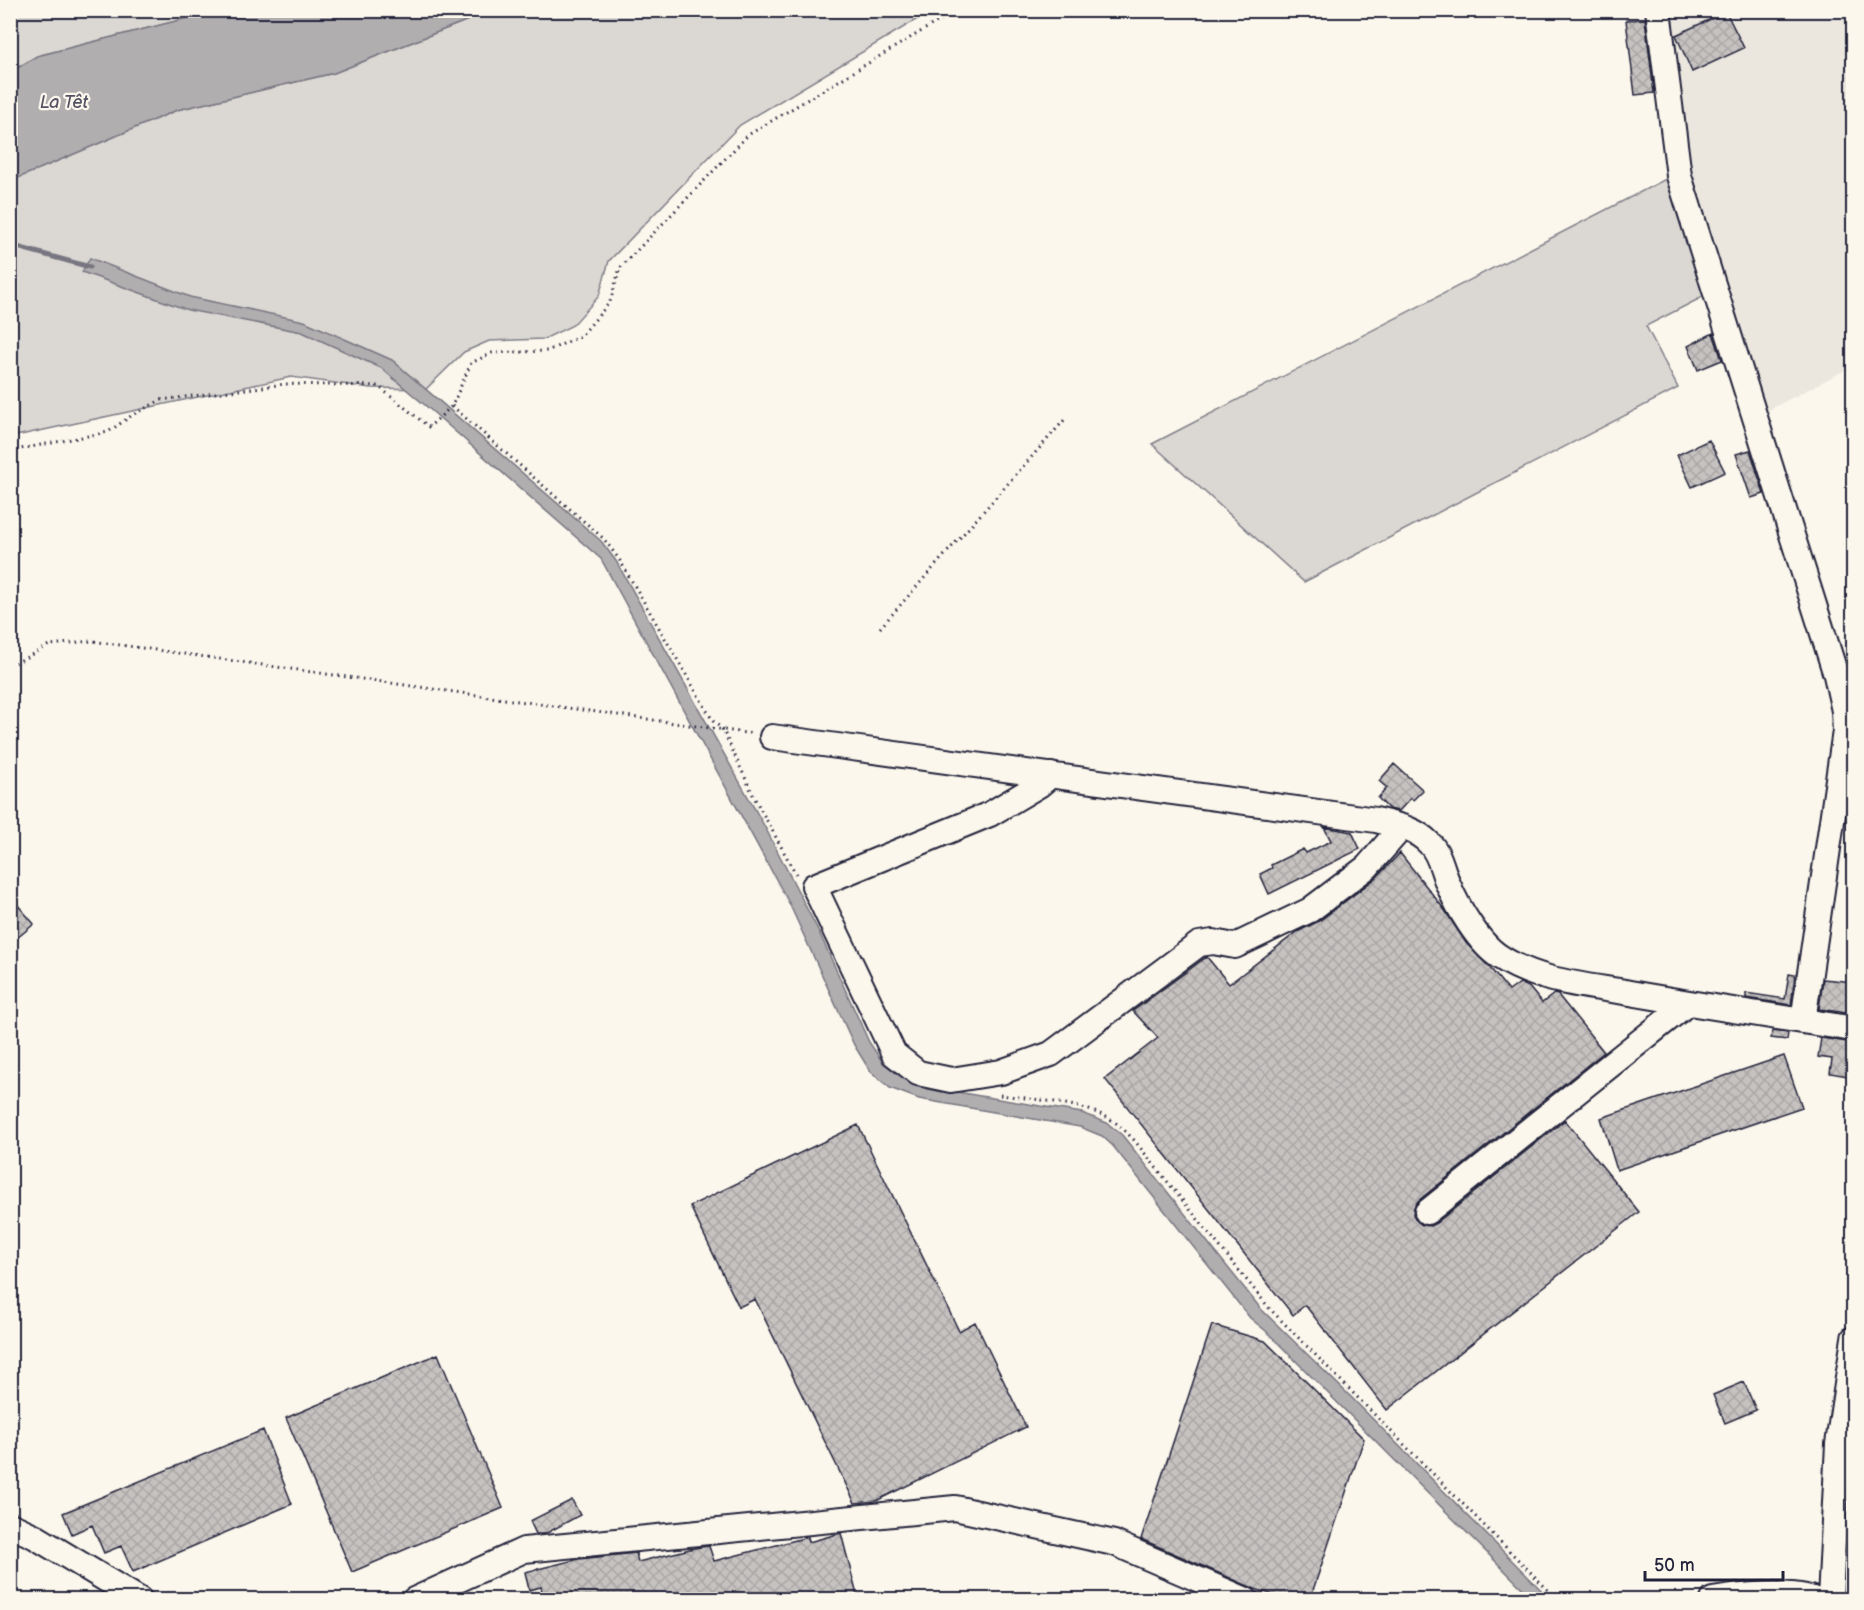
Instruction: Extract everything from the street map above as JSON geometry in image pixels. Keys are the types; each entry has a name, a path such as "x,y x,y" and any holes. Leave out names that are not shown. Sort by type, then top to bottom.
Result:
{"street":[{"path":"1658,10 1679,176 1836,675 1844,711 1845,731 1803,1021"},
{"path":"772,737 1376,820 1402,827 1417,833 1430,843 1459,907 1474,930 1497,956 1540,977 1854,1029"},
{"path":"1051,775 1039,785 990,814 814,886 894,1054 918,1073 951,1080 1001,1072 1052,1054 1199,944 1213,942 1235,946 1310,910 1367,867 1402,827"},
{"path":"1427,1212 1688,1003"},
{"path":"1830,1599 1838,1444 1854,1338"},
{"path":"414,1599 524,1550 955,1508 1114,1543 1246,1599"},
{"path":"10,1525 34,1536 140,1599"},
{"path":"1713,1599 1779,1595 1815,1599"}],"path":[{"path":"10,451 108,432 134,414 161,400 285,384 378,386 429,427 452,406 471,363 492,353 547,351 581,336 610,302 620,268 748,135 957,10"},
{"path":"452,406 603,538 619,559 713,721 723,730 755,799 800,882"},
{"path":"880,628 1067,417"},
{"path":"10,666 49,645 92,641 772,737"},
{"path":"991,1093 1074,1106 1112,1120 1129,1135 1270,1309 1558,1599"}],"shaded area":[{"path":"1813,10 1853,19 1853,366 1763,413 1687,168 1670,11"},
{"path":"11,11 216,11 37,56 11,72"},
{"path":"491,11 931,11 740,125 609,261 599,296 573,325 544,339 489,341 464,352 426,389 371,388 291,377 11,437 10,181 177,110 334,73"},
{"path":"1687,168 1724,286 1646,326 1678,388 1304,582 1152,444"}],"water":[{"name":"La Têt","path":"216,11 491,11 334,73 177,110 11,181 11,72 37,56"},
{"path":"90,258 190,297 304,321 392,360 601,541 616,561 766,829 819,932 869,1042 883,1063 905,1079 927,1087 1082,1113 1107,1123 1122,1135 1261,1309 1550,1599 1533,1599 1266,1331 1250,1318 1113,1146 1102,1136 1080,1127 919,1099 890,1088 870,1071 854,1045 789,903 601,559 381,368 302,332 188,310 82,272"},
{"path":"1853,1427 1853,1451 1849,1465 1853,1584 1850,1583 1845,1466"}],"building":[{"path":"1726,12 1744,48 1692,72 1676,35"},
{"path":"1645,19 1654,93 1635,95 1626,20"},
{"path":"1713,333 1722,360 1698,370 1688,346"},
{"path":"1709,440 1725,472 1692,487 1677,455"},
{"path":"1750,450 1764,494 1751,498 1736,454"},
{"path":"1394,764 1423,790 1413,800 1411,798 1399,811 1389,809 1378,798 1387,788 1379,781"},
{"path":"1324,827 1352,832 1360,849 1269,894 1260,874 1272,868 1271,865 1303,849 1306,853 1331,841"},
{"path":"1400,853 1444,909 1466,943 1509,991 1520,983 1529,987 1542,1003 1554,994 1558,995 1604,1052 1418,1201 1413,1214 1416,1220 1422,1225 1430,1226 1436,1223 1565,1120 1639,1212 1387,1410 1305,1305 1293,1315 1105,1079 1158,1038 1133,1011 1207,957 1229,984 1297,932 1319,921 1376,878"},
{"path":"10,896 34,924 10,944"},
{"path":"1789,974 1795,975 1791,1005 1746,998 1746,993 1785,999"},
{"path":"1823,979 1854,982 1854,1014 1819,1009"},
{"path":"1772,1031 1788,1033 1787,1040 1771,1038"},
{"path":"1821,1038 1854,1043 1854,1077 1830,1073 1832,1059 1818,1057"},
{"path":"1784,1056 1802,1107 1617,1170 1601,1118"},
{"path":"858,1125 959,1331 975,1322 1026,1427 876,1501 855,1503 755,1299 739,1307 690,1206"},
{"path":"1212,1325 1265,1341 1364,1439 1310,1599 1286,1599 1255,1589 1141,1539"},
{"path":"438,1354 503,1508 352,1572 286,1418"},
{"path":"1744,1382 1756,1410 1725,1423 1713,1395"},
{"path":"263,1430 292,1504 133,1572 121,1546 104,1553 92,1525 72,1534 63,1513"},
{"path":"572,1500 580,1515 545,1534 536,1534 530,1521"},
{"path":"841,1533 858,1599 544,1599 541,1587 529,1590 525,1572 579,1559 636,1553 638,1562 709,1546 714,1561 808,1537 809,1542"}],"waterway":[{"path":"10,245 90,267"}]}
